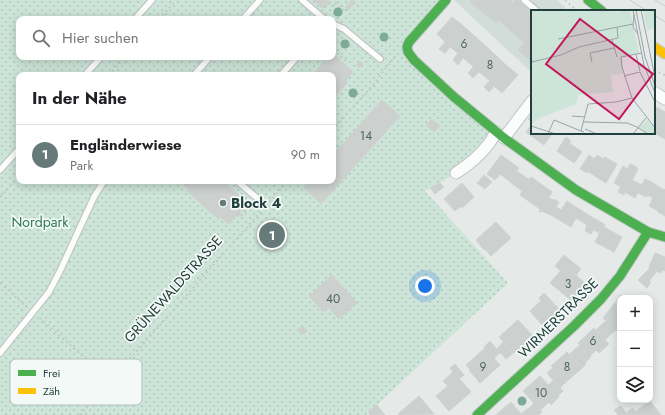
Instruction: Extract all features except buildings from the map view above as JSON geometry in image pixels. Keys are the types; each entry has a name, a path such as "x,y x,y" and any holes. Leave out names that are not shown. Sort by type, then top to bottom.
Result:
{"street":[{"path":"446,0 409,42 407,47 408,52 454,97 500,135 576,190 648,232 665,238"},
{"path":"588,0 601,10"},
{"path":"655,48 665,54"},
{"path":"655,93 665,99"},
{"path":"456,173 476,159 531,102"},
{"name":"WIRMERSTRASSE","path":"476,415 574,326 601,299 620,276 648,232"}],"lane":[{"path":"138,16 152,0"},
{"path":"246,16 260,0"},
{"path":"302,0 320,16"},
{"path":"524,0 536,10"},
{"path":"336,25 344,29 380,59"},
{"path":"88,72 98,60"},
{"path":"197,72 207,60"},
{"path":"284,72 294,60"},
{"path":"0,170 16,152"},
{"path":"0,353 49,292 94,197 102,184"},
{"path":"241,184 257,198"}],"path":[{"path":"162,16 176,0"},
{"path":"318,14 329,2 333,6 338,0"},
{"path":"565,0 576,10"},
{"path":"335,3 345,11 347,9"},
{"path":"336,127 373,86 396,55 407,47"},
{"path":"336,53 346,61 344,63"},
{"path":"112,72 122,60"},
{"path":"655,70 665,75"},
{"path":"0,197 16,179"},
{"name":"GRÜNEWALDSTRASSE","path":"130,359 285,184"},
{"path":"238,214 244,208 246,210 257,198"},
{"path":"0,283 30,310"},
{"path":"38,317 85,359"},
{"name":"GRÜNEWALDSTRASSE","path":"80,415 89,405"}],"shaded area":[{"path":"454,0 557,0 568,10 531,10 531,72"}],"green space":[{"name":"Nordpark","path":"0,0 441,0 403,47 490,133 486,146 448,178 425,191 508,283 366,415 0,415"}],"tram line":[{"path":"630,0 645,10"},
{"path":"655,0 665,6"},
{"path":"655,16 665,22"}],"traffic: fast":[{"path":"446,0 409,42 407,47 408,52 414,60 454,97 504,138 576,190 648,232 665,237"},
{"path":"588,0 601,10"},
{"path":"477,415 574,326 601,299 620,276 648,232"}],"traffic: slow":[{"path":"655,48 665,54"}],"place":[{"name":"Block 4","path":"223,203"},
{"name":"Engländerwiese","path":"272,235"}]}
